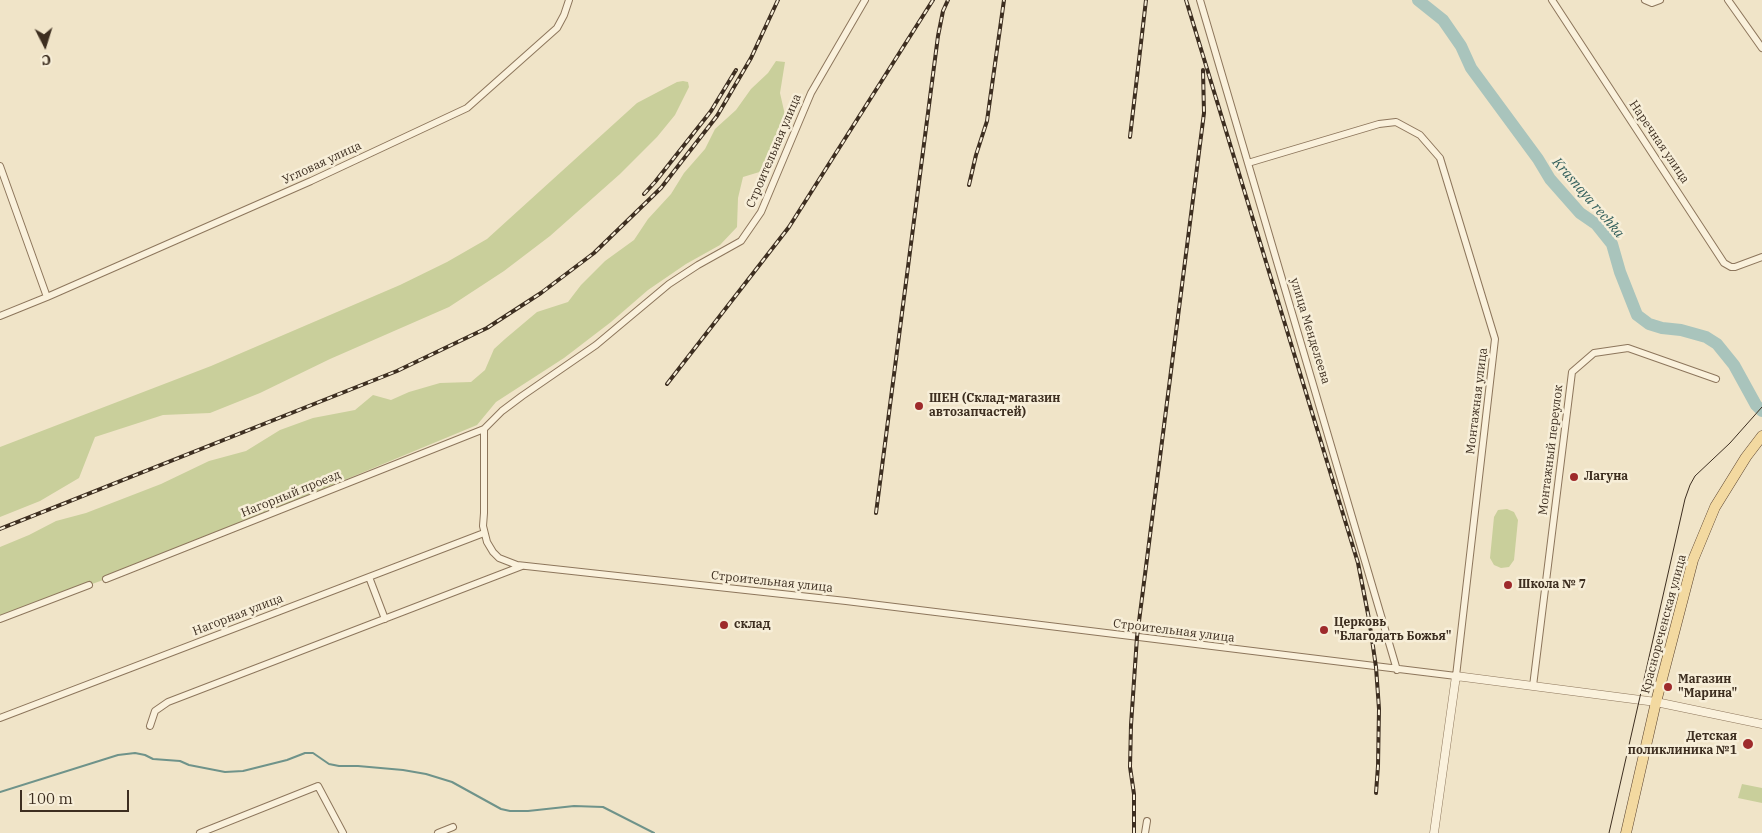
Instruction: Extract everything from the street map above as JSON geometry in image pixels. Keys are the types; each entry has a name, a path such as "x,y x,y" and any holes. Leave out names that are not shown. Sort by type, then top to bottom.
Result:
{"main road":[{"name":"Краснореченская улица","path":"1626,833 1656,702 1693,560 1715,507 1746,457 1762,436"}],"street":[{"name":"Угловая улица","path":"0,316 311,180 467,108 557,28 569,0"},
{"name":"Строительная улица","path":"865,0 811,94 761,212 741,240 698,264 669,284 596,345 502,411 484,429 484,533 493,552 499,558 523,566 846,601 1656,702 1762,724"},
{"name":"улица Менделеева","path":"1200,0 1397,670"},
{"name":"Наречная улица","path":"1552,0 1724,263 1735,267 1762,257"},
{"path":"1645,0 1652,3 1660,0"},
{"path":"1728,0 1762,48"},
{"name":"Монтажная улица","path":"1248,163 1379,124 1396,122 1420,135 1440,158 1495,339 1456,676 1434,833"},
{"path":"0,166 47,297"},
{"name":"Монтажный переулок","path":"1533,686 1572,372 1594,353 1628,348 1716,379"},
{"name":"Нагорный проезд","path":"106,579 484,429"},
{"name":"Нагорная улица","path":"0,718 484,533"},
{"path":"150,726 155,711 168,702 523,566"},
{"path":"369,577 385,619"},
{"path":"0,619 89,585"},
{"path":"200,833 318,786 343,833"},
{"path":"1145,833 1147,821"},
{"path":"438,833 454,827"}],"green space":[{"path":"776,61 785,62 780,93 785,115 766,170 743,177 738,198 737,227 720,245 686,264 648,290 611,322 564,358 496,402 477,425 106,579 0,617 0,547 56,521 86,513 161,484 209,461 246,451 280,430 313,418 355,410 373,395 391,400 409,392 440,383 471,382 485,370 494,349 505,339 537,312 568,302 581,285 605,261 634,240 648,219 671,194 684,173 705,149 715,129 736,110 751,89 768,73"},
{"path":"677,82 688,82 689,87 675,115 657,137 620,174 550,236 504,271 449,307 330,359 260,393 210,413 163,415 95,437 79,478 40,501 0,517 0,447 211,366 400,285 447,262 487,239 637,103"},
{"path":"1507,509 1514,512 1518,520 1514,560 1509,567 1501,568 1494,565 1490,558 1494,517 1498,510"},
{"path":"1742,784 1762,788 1762,803 1738,798"}],"waterway":[{"name":"Krasnaya rechka","path":"1418,0 1443,20 1461,46 1471,68 1538,159 1550,179 1580,213 1596,224 1612,244 1620,272 1637,315 1649,324 1706,337 1717,344 1734,365 1756,405 1762,411"},
{"path":"0,792 118,755 135,753 153,759 180,761 189,765 225,772 243,771 287,760 305,753 313,753 329,764 339,766 403,770 426,774 452,782 501,809 510,811 574,806 603,807 654,833"}],"tram line":[{"path":"1609,833 1685,499 1690,485 1695,476 1730,443 1762,407"}],"railway":[{"path":"0,529 397,371 487,328 541,293 594,253 661,188 717,116 751,58 778,0"},
{"path":"667,384 789,227 933,0"},
{"path":"876,513 938,36 943,11 948,0"},
{"path":"969,185 987,121 1004,0"},
{"path":"1130,137 1146,0"},
{"path":"1186,0 1358,563 1376,667 1379,709 1376,793"},
{"path":"644,194 711,111 736,70"},
{"path":"1134,833 1134,794 1130,767 1137,637 1204,113 1203,70"}],"place":[{"name":"ШЕН (Склад-магазин автозапчастей)","path":"919,406"},
{"name":"Лагуна","path":"1574,477"},
{"name":"Школа № 7","path":"1508,585"},
{"name":"склад","path":"724,625"},
{"name":"Церковь \"Благодать Божья\"","path":"1324,630"},
{"name":"Магазин \"Марина\"","path":"1668,687"},
{"name":"Детская поликлиника №1","path":"1748,744"}]}
